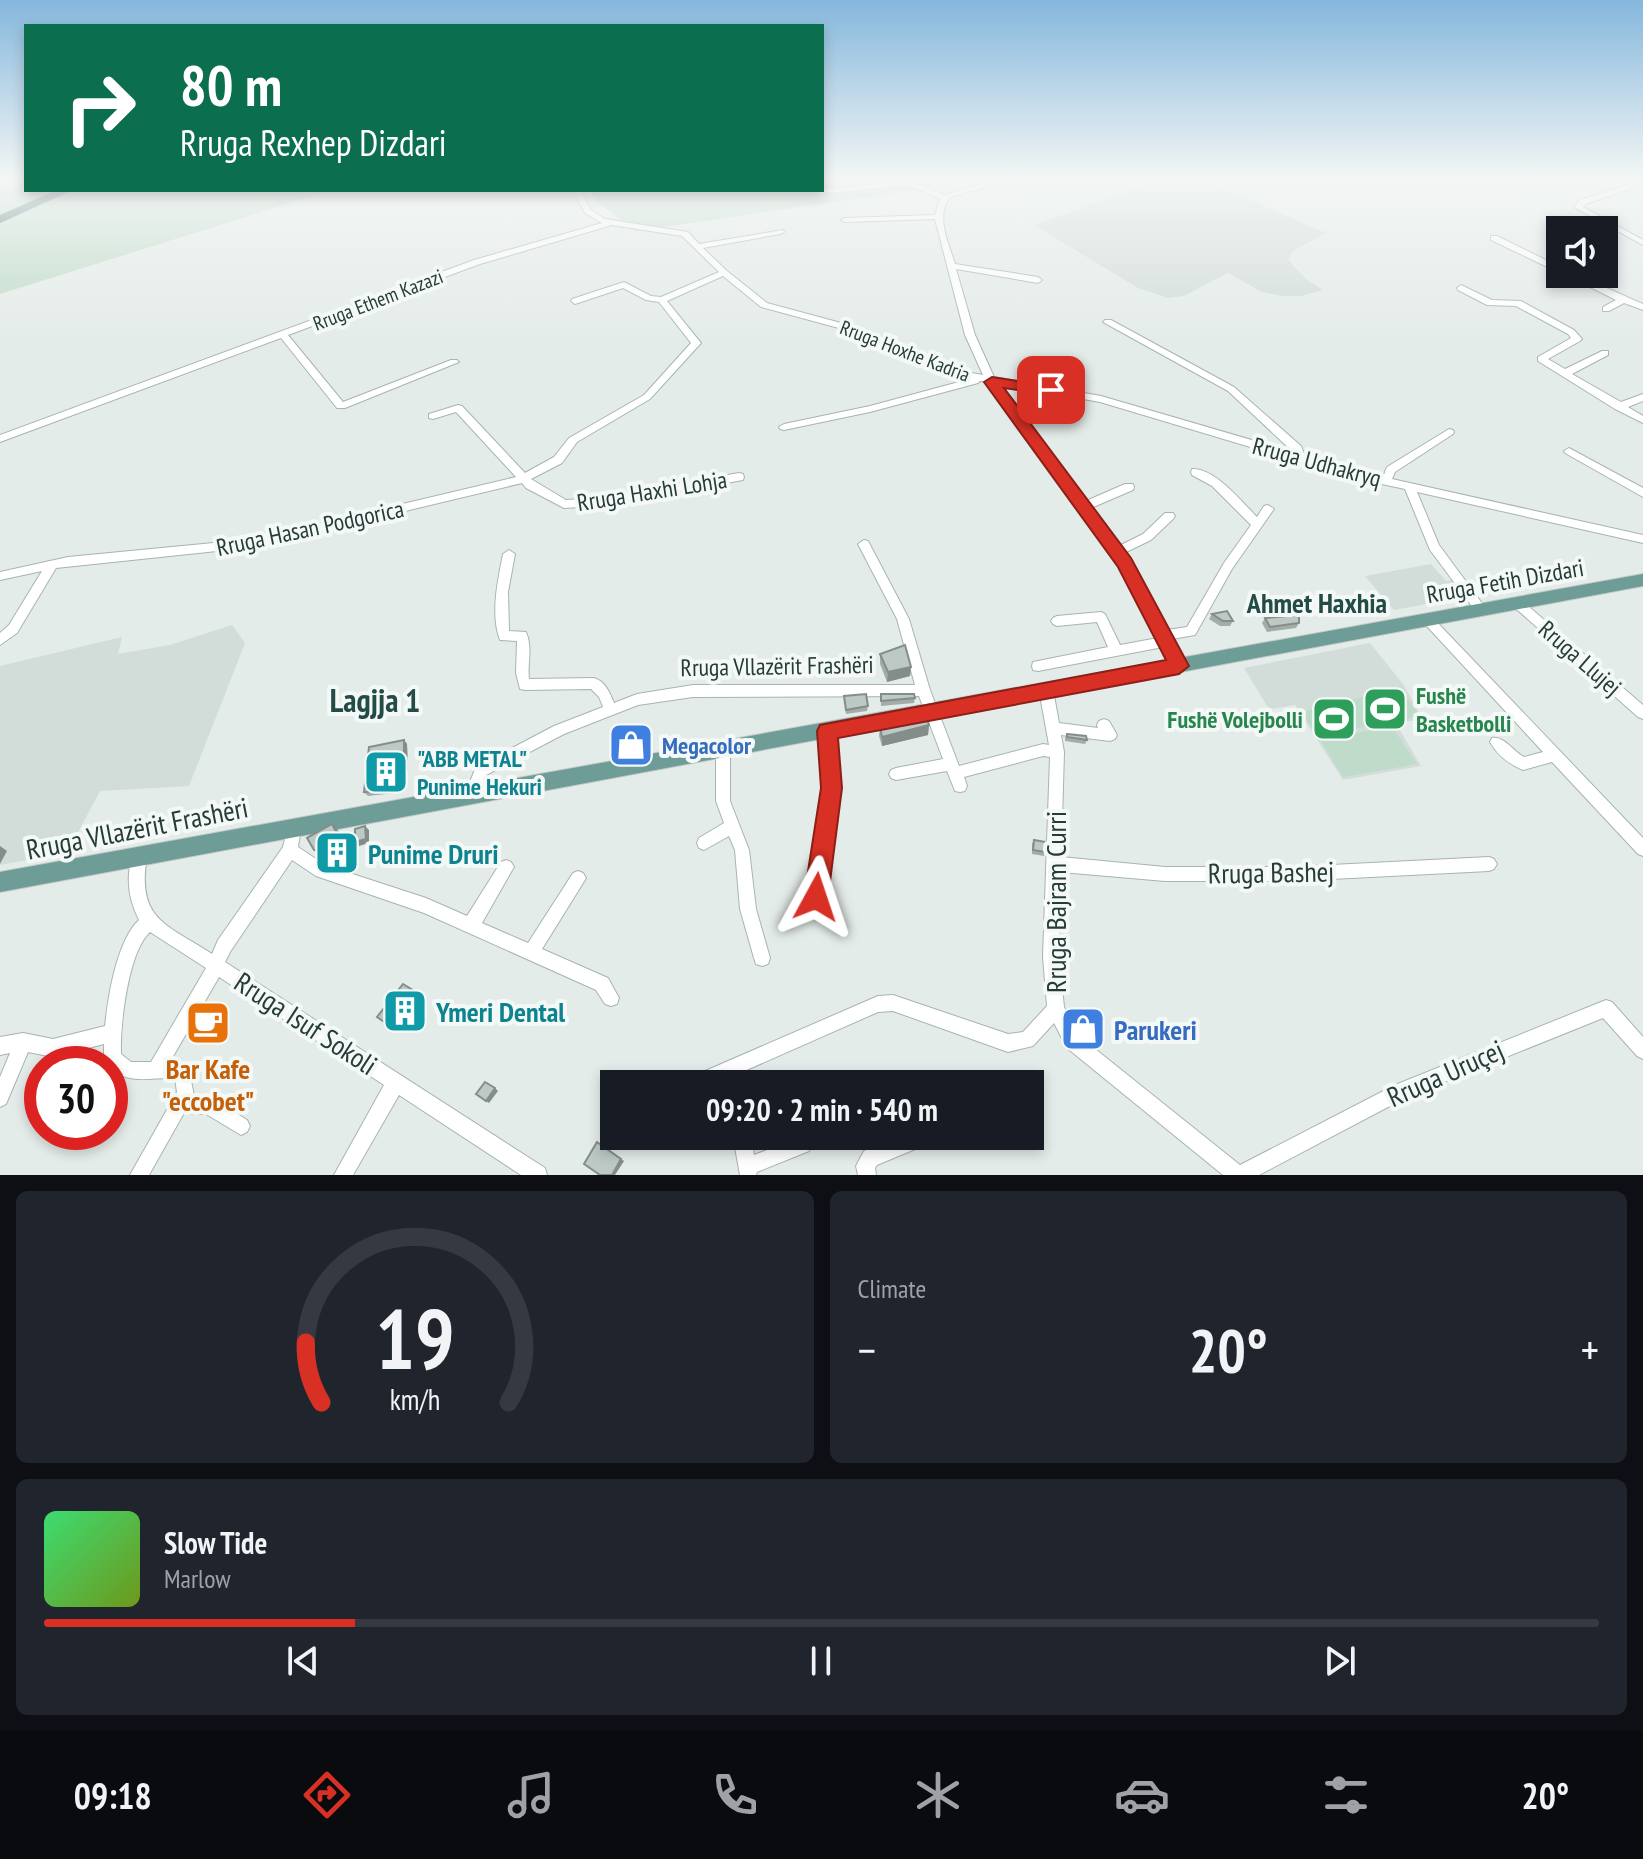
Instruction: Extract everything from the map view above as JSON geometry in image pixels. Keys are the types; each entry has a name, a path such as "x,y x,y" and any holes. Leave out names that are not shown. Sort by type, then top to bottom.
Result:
{"main road":[{"name":"Rruga Fetih Dizdari","path":"933,711 1643,581"},
{"name":"Rruga Vllazërit Frashëri","path":"0,882 933,711"}],"street":[{"name":"Rruga Ethem Kazazi","path":"0,439 477,262 580,232"},
{"name":"Rruga Hoxhe Kadria","path":"679,232 764,305 864,332 935,367 987,380"},
{"path":"699,246 780,232"},
{"path":"942,232 970,335 987,380 1117,552 1179,666"},
{"path":"1623,232 1643,243"},
{"path":"1494,238 1546,263"},
{"path":"951,266 1038,280"},
{"path":"575,301 624,285 649,298 662,300 724,273"},
{"path":"1461,288 1490,303 1518,303 1576,336 1574,341 1542,356 1544,362 1643,420"},
{"path":"1598,288 1643,307"},
{"name":"Rruga Hasan Podgorica","path":"0,576 68,561 255,543 523,479 558,460 573,440 647,397 694,348 693,338 662,300"},
{"path":"1606,309 1623,300"},
{"path":"1108,322 1231,389 1297,448 1300,457"},
{"name":"Rruga Ethem Kazazi","path":"284,336 341,406 454,362"},
{"path":"1564,374 1605,353"},
{"path":"784,427 987,380"},
{"name":"Rruga Udhakryq","path":"987,380 1101,399 1386,481 1643,539"},
{"path":"1619,407 1643,397"},
{"path":"433,416 458,408 523,479"},
{"path":"1386,481 1391,470 1449,432"},
{"path":"1569,451 1643,493"},
{"path":"1196,472 1216,483 1257,524"},
{"name":"Rruga Haxhi Lohja","path":"523,479 564,504 579,505 739,477"},
{"path":"1409,486 1434,547 1481,610"},
{"path":"1082,507 1129,487"},
{"path":"1038,666 1117,652 1191,631 1268,509"},
{"path":"1117,552 1147,537 1169,516"},
{"path":"864,544 903,619 923,690 956,774"},
{"path":"509,554 502,592 503,632 504,636 522,636 526,651 522,679 525,685 594,683 604,694 610,708"},
{"path":"0,640 13,629 51,567"},
{"name":"Rruga Llujej","path":"1517,603 1643,713"},
{"path":"1057,621 1101,617 1117,652"},
{"path":"1428,620 1643,849"},
{"name":"Rruga Vllazërit Frashëri","path":"472,794 481,771 524,747 610,708 693,691 923,690"},
{"name":"Rruga Bajram Curri","path":"1046,690 1057,752 1051,957 1056,1009 1073,1042 1239,1175"},
{"path":"1054,728 1110,735 1104,725"},
{"path":"816,897 831,788 827,731"},
{"path":"1497,742 1508,755 1523,764 1555,755"},
{"path":"723,748 722,785 731,827 742,850 748,909 762,958"},
{"path":"896,774 956,774 1043,750 1057,752"},
{"path":"294,827 290,850 321,871 426,906 602,984 611,998"},
{"path":"704,843 731,827"},
{"name":"Rruga Isuf Sokoli","path":"157,1067 203,992 215,963 290,850"},
{"path":"139,856 135,875 137,904 149,922 136,935 129,954 112,1033 111,1055 117,1064 146,1072 157,1067 182,1071 186,1080 182,1104 139,1175"},
{"name":"Rruga Bashej","path":"1054,864 1165,874 1292,874 1489,864"},
{"path":"470,927 506,867"},
{"path":"531,953 578,878"},
{"name":"Rruga Isuf Sokoli","path":"149,922 538,1175"},
{"path":"743,1070 878,1004 893,1003 1008,1043 1027,1040 1056,1009"},
{"name":"Rruga Uruçej","path":"1239,1175 1401,1091 1606,1008 1643,1050"},
{"path":"0,1046 23,1042 53,1048 112,1033"},
{"path":"0,1098 23,1042"},
{"name":"Rruga Isuf Sokoli","path":"343,1175 396,1082"},
{"path":"182,1104 208,1105 241,1126"},
{"path":"744,1150 748,1171 792,1150"},
{"path":"867,1175 865,1166 871,1158 891,1150"}],"shaded area":[{"path":"1045,232 1326,233 1293,251 1288,260 1307,280 1323,290 1301,296 1282,296 1262,292 1228,273 1184,296 1168,298 1138,288"},
{"path":"1431,564 1446,581 1452,580 1464,597 1394,610 1365,576"},
{"path":"232,625 245,643 189,786 100,791 67,853 0,865 7,851 0,851 0,666 122,637 118,654 170,645"},
{"path":"1370,643 1403,684 1423,720 1395,722 1421,766 1343,780 1295,705 1272,709 1267,706 1244,668"}],"green space":[{"path":"0,232 198,232 0,294"},
{"path":"1399,688 1420,716 1317,736 1302,712"},
{"path":"1392,727 1417,764 1343,777 1320,739"}],"building":[{"path":"1227,611 1233,621 1223,621 1212,614"},
{"path":"1299,615 1299,623 1270,627 1265,618"},
{"path":"905,645 911,667 888,672 880,654"},
{"path":"866,694 868,706 846,710 844,696"},
{"path":"881,694 914,694 915,698 881,701"},
{"path":"926,716 929,725 882,737 880,727"},
{"path":"639,727 640,739 618,744 617,731"},
{"path":"1067,734 1086,736 1087,740 1067,737"},
{"name":"\"ABB METAL\" Punime Hekuri","path":"404,740 404,766 393,769 392,789 364,792 369,747"},
{"path":"332,824 342,843 326,854 314,850 307,838"},
{"path":"365,826 366,839 355,842 355,829"},
{"path":"1034,840 1046,842 1045,852 1033,850"},
{"path":"403,984 416,992 390,1026 377,1017"},
{"path":"1094,1017 1101,1030 1091,1037 1079,1022"},
{"path":"485,1082 495,1088 486,1101 476,1094"},
{"path":"597,1142 600,1150 608,1150 621,1159 612,1175 600,1175 584,1164"}],"place":[{"name":"Fushë Basketbolli","path":"1385,709"},
{"name":"Fushë Volejbolli","path":"1334,719"},
{"name":"Megacolor","path":"631,745"},
{"name":"\"ABB METAL\" Punime Hekuri","path":"386,772"},
{"name":"Punime Druri","path":"337,853"},
{"name":"Ymeri Dental","path":"405,1011"},
{"name":"Bar Kafe \"eccobet\"","path":"208,1023"},
{"name":"Parukeri","path":"1083,1029"}],"district":[{"name":"Ahmet Haxhia","path":"1317,602"},
{"name":"Lagjja 1","path":"375,700"}],"route":[{"path":"816,897 833,770 827,731 1179,666 1125,563 992,382 1051,390"}]}
